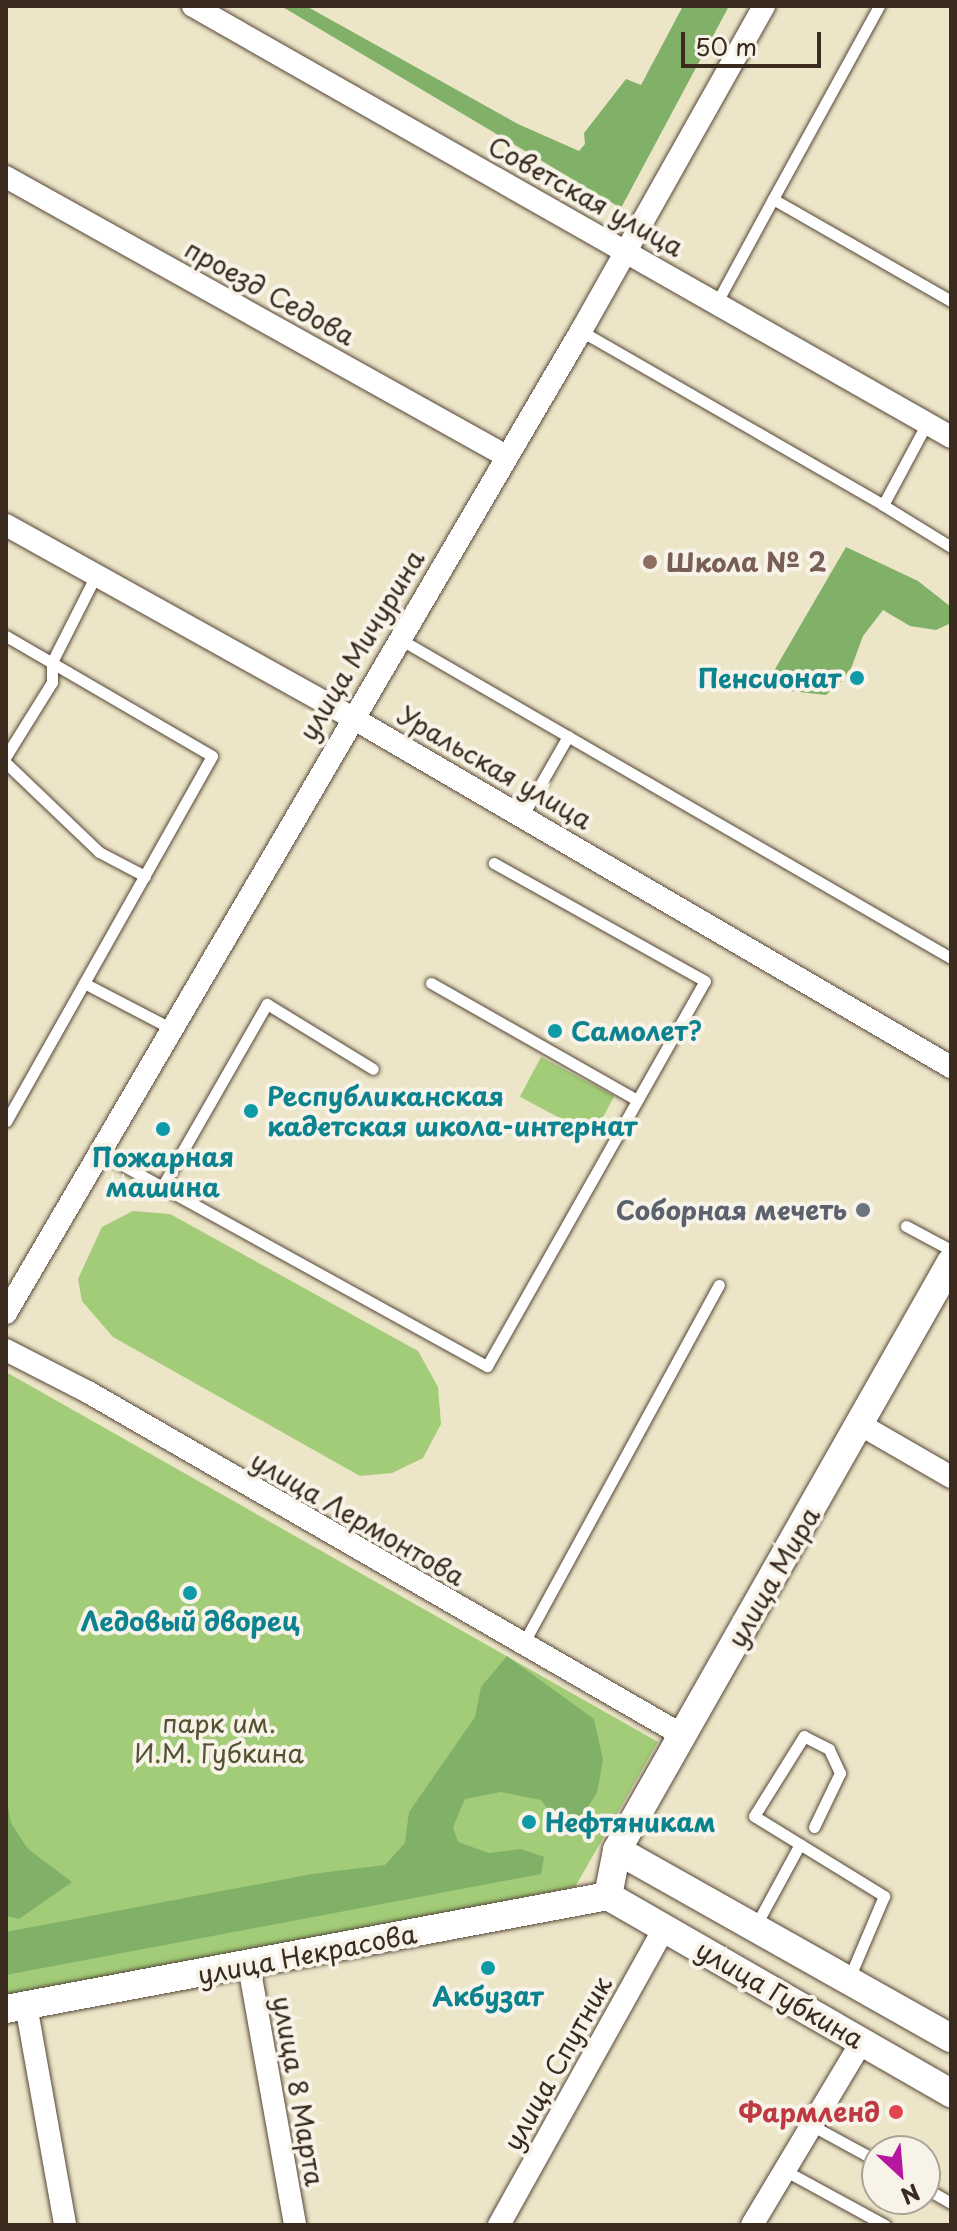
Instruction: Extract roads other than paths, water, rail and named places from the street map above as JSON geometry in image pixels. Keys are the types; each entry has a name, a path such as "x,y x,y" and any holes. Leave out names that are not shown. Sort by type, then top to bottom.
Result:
{"street":[{"name":"Советская улица","path":"193,6 951,437"},
{"name":"улица Мичурина","path":"6,1313 351,717 581,331 764,6"},
{"name":"проезд Седова","path":"6,177 506,456"},
{"name":"Уральская улица","path":"6,525 523,815 951,1067"},
{"name":"улица Мира","path":"608,1896 617,1850 951,1262"},
{"name":"улица Лермонтова","path":"6,1350 88,1392 682,1735"},
{"path":"861,1425 951,1477"},
{"name":"улица Губкина","path":"617,1850 756,1925 951,2038"},
{"name":"улица Губкина","path":"608,1896 951,2093"},
{"name":"улица Некрасова","path":"16,2007 249,1966 608,1896"},
{"name":"улица Спутник","path":"499,2225 664,1928"},
{"name":"улица 8 Марта","path":"249,1966 295,2225"},
{"path":"16,2007 65,2225"},
{"path":"752,2225 862,2041"}],"lane":[{"path":"717,302 879,6"},
{"path":"773,199 951,301"},
{"path":"581,331 951,547"},
{"path":"883,505 927,423"},
{"path":"6,756 52,682 52,662 96,575"},
{"path":"6,636 212,756 6,1121"},
{"path":"398,638 951,958"},
{"path":"523,815 568,736"},
{"path":"6,763 99,852 145,876"},
{"path":"98,1152 487,1366 705,981 494,863"},
{"path":"84,983 170,1028"},
{"path":"431,983 637,1100"},
{"path":"162,1187 267,1004 373,1069"},
{"path":"906,1226 951,1250"},
{"path":"523,1645 719,1285"},
{"path":"814,1827 840,1773 829,1749 804,1736 754,1816 884,1896 848,1981"},
{"path":"756,1925 800,1844"},
{"path":"810,2124 861,2152"},
{"path":"784,2169 885,2225"}],"place":[{"name":"Школа № 2","path":"650,562"},
{"name":"Пенсионат","path":"857,678"},
{"name":"Самолет?","path":"555,1031"},
{"name":"Республиканская кадетская школа-интернат","path":"251,1111"},
{"name":"Пожарная машина","path":"163,1129"},
{"name":"Соборная мечеть","path":"863,1210"},
{"name":"Ледовый дворец","path":"190,1593"},
{"name":"Нефтяникам","path":"529,1822"},
{"name":"Акбузат","path":"488,1968"},
{"name":"Фармленд","path":"896,2112"}],"park label":[{"name":"парк им. И.М. Губкина","path":"219,1738"}]}
